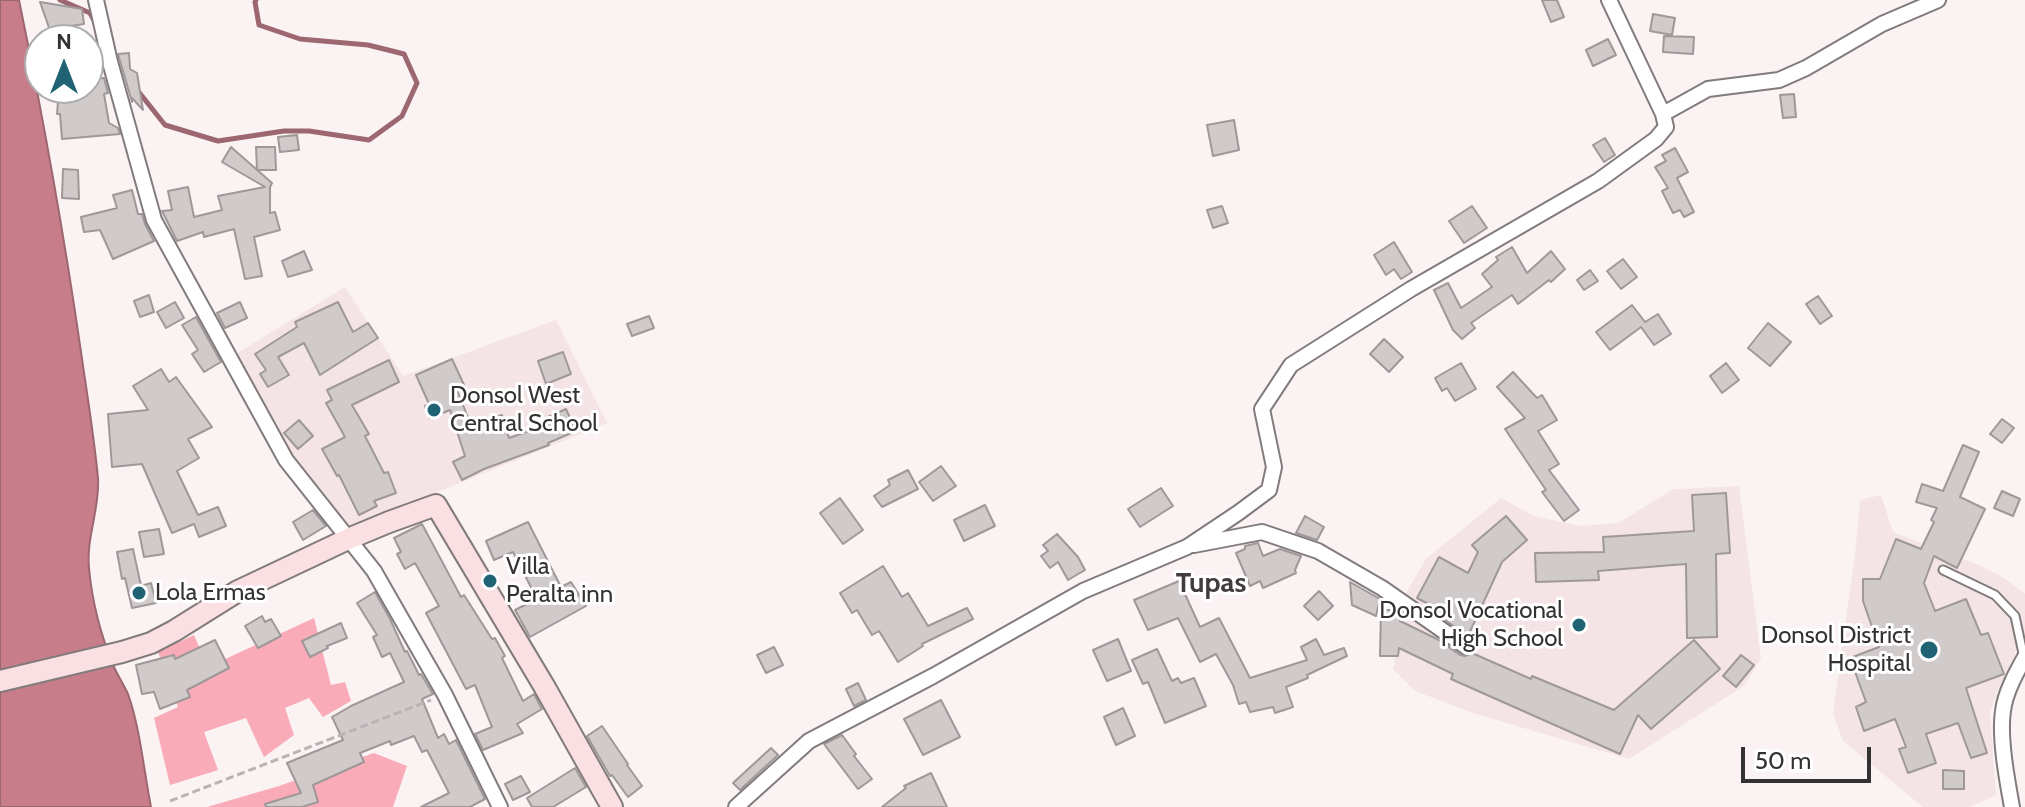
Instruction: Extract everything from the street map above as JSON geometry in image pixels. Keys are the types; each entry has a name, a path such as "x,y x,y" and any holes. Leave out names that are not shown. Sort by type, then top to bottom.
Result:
{"main road":[{"path":"0,681 151,643 238,591 348,539 436,505 612,807"}],"street":[{"path":"96,0 154,220 286,460 374,571 445,695 500,807"},
{"path":"736,807 809,741 933,676 1083,591 1187,547 1238,513 1269,490 1274,467 1262,409 1291,365 1411,289 1598,181 1656,139 1666,127 1663,114 1609,0"},
{"path":"1663,114 1708,89 1779,80 1882,24 1938,0"},
{"path":"1187,547 1262,532 1318,551 1382,588 1465,646"},
{"path":"2012,807 2002,731 2003,711 2025,657"}],"lane":[{"path":"1943,570 1995,595 2015,616 2025,657"}],"path":[{"path":"170,801 445,695"}],"shaded area":[{"path":"0,0 19,0 24,25 24,104 39,104 74,308 98,478 89,557 92,593 105,643 132,707 151,807 0,807"},
{"name":"Donsol West Central School","path":"345,287 403,376 556,320 607,423 347,529 286,445 236,354"},
{"name":"Donsol Vocational High School","path":"1739,486 1761,658 1744,686 1629,759 1473,713 1415,691 1393,669 1407,591 1426,559 1501,498 1534,516 1580,526 1618,523 1674,489"},
{"name":"Donsol District Hospital","path":"1881,495 1893,532 1979,565 2025,594 2025,633 1997,691 1990,713 1996,795 1970,807 1923,807 1843,741 1833,713 1860,500"},
{"path":"314,618 331,685 345,682 351,701 323,717 309,698 285,708 294,735 264,757 246,718 204,732 218,770 170,785 154,718 178,707 158,652 194,635 208,667"},
{"path":"374,753 407,766 393,807 207,807 279,786"}],"building":[{"path":"1542,0 1557,0 1564,17 1551,22"},
{"path":"40,2 82,9 84,24 48,24"},
{"path":"1653,14 1675,18 1672,35 1650,31"},
{"path":"1664,36 1694,37 1693,54 1663,52"},
{"path":"1608,39 1616,55 1593,66 1586,50"},
{"path":"129,53 130,69 137,73 143,110 132,98 132,102 118,54"},
{"path":"104,94 109,123 118,128 120,134 62,139 60,114 57,114 58,104 104,104"},
{"path":"1794,94 1796,117 1783,118 1780,95"},
{"path":"1234,120 1239,150 1213,156 1207,125"},
{"path":"297,135 299,150 280,152 278,137"},
{"path":"1605,138 1615,155 1604,162 1593,145"},
{"path":"231,147 272,183 270,213 275,212 280,230 254,237 262,276 245,279 234,229 204,237 203,232 177,241 162,211 172,210 168,191 188,187 194,217 222,210 218,196 265,187 222,162"},
{"path":"256,147 275,147 276,170 257,170"},
{"path":"1675,148 1688,172 1677,178 1694,212 1684,217 1680,210 1673,213 1662,191 1668,188 1655,167 1666,161 1662,155"},
{"path":"63,169 78,170 79,199 62,198"},
{"path":"132,190 138,214 142,214 154,241 113,259 100,230 84,232 81,217 117,208 113,195"},
{"path":"1222,206 1228,223 1213,228 1207,210"},
{"path":"1472,206 1487,228 1464,243 1449,221"},
{"path":"1394,242 1412,272 1401,279 1394,269 1386,275 1374,255"},
{"path":"1512,247 1527,273 1551,251 1565,269 1518,304 1512,295 1471,323 1475,328 1462,339 1453,330 1434,290 1448,283 1461,308 1492,287 1482,274 1498,260 1496,257"},
{"path":"304,251 312,270 288,277 282,261"},
{"path":"1623,259 1637,277 1621,289 1607,271"},
{"path":"1590,270 1598,281 1584,290 1577,280"},
{"path":"149,295 154,312 140,317 134,301"},
{"path":"1818,296 1832,316 1820,324 1806,304"},
{"path":"175,302 184,318 166,328 157,312"},
{"path":"240,302 247,318 225,328 217,313"},
{"path":"338,302 353,332 368,323 378,338 320,375 304,343 278,357 289,375 268,387 260,374 266,370 255,354 297,327 295,322"},
{"path":"1632,305 1645,322 1658,314 1671,334 1654,345 1641,327 1610,350 1596,332"},
{"path":"649,316 654,328 632,336 627,324"},
{"path":"196,317 221,362 204,372 192,354 198,350 182,325"},
{"path":"1768,323 1791,342 1770,366 1748,348"},
{"path":"1384,339 1403,357 1389,372 1370,354"},
{"path":"563,352 571,374 546,384 538,361"},
{"path":"452,359 465,387 457,390 471,425 502,415 509,438 543,426 541,420 566,409 576,431 462,480 453,462 465,456 450,410 430,418 425,406 429,404 416,375"},
{"path":"389,360 399,382 352,405 396,493 374,501 377,506 359,515 322,449 345,437 326,403 332,400 327,390"},
{"path":"1461,363 1476,389 1455,401 1447,388 1442,391 1435,378"},
{"path":"1726,363 1739,380 1722,393 1710,376"},
{"path":"161,369 169,382 176,377 212,427 188,439 199,458 177,471 198,515 218,507 226,526 199,537 194,524 172,533 142,464 112,467 108,414 148,410 133,386"},
{"path":"1513,372 1537,398 1542,395 1557,420 1538,431 1559,464 1549,470 1579,510 1564,521 1542,492 1546,490 1505,429 1525,418 1497,387"},
{"path":"2002,419 2014,428 2002,443 1990,434"},
{"path":"299,420 313,436 298,449 284,433"},
{"path":"1963,445 1979,452 1960,497 1985,509 1957,568 1934,556 1924,583 1935,611 1966,599 1981,635 1988,633 2004,674 1966,688 1987,753 1971,758 1958,723 1926,734 1936,763 1908,773 1899,749 1906,747 1895,719 1864,731 1856,707 1866,702 1850,658 1879,647 1863,601 1863,579 1880,579 1896,539 1921,549 1937,508 1916,502 1922,484 1943,491"},
{"path":"941,466 956,486 933,501 919,482"},
{"path":"908,470 918,489 882,507 874,496 890,485 888,480"},
{"path":"1161,488 1173,506 1140,527 1128,509"},
{"path":"2002,491 2020,499 2013,516 1994,508"},
{"path":"1726,493 1730,553 1716,554 1717,637 1687,638 1686,564 1598,571 1599,580 1536,582 1535,553 1604,552 1603,537 1694,531 1692,495"},
{"path":"840,498 863,530 843,544 820,513"},
{"path":"985,505 995,526 964,541 954,520"},
{"path":"313,510 326,526 303,540 293,522"},
{"path":"1305,516 1324,527 1317,540 1296,533"},
{"path":"1506,516 1527,540 1502,562 1468,636 1446,621 1449,615 1417,598 1439,557 1468,573 1478,552 1472,545"},
{"path":"528,522 561,587 571,582 586,606 530,637 515,610 537,599 513,552 494,560 486,541"},
{"path":"422,524 461,597 464,595 492,639 495,638 523,701 534,694 542,709 517,724 523,733 483,750 475,734 492,727 475,685 466,689 426,613 439,606 415,563 405,569 397,554 401,552 394,538"},
{"path":"159,529 164,554 144,557 139,532"},
{"path":"1057,534 1078,557 1085,570 1068,580 1058,562 1050,568 1041,556 1048,551 1043,545"},
{"path":"1258,543 1263,556 1280,549 1301,556 1296,573 1263,588 1260,581 1250,586 1236,553 1245,546"},
{"path":"133,549 141,586 151,583 156,603 132,608 117,552"},
{"path":"883,566 902,597 908,593 928,626 967,608 973,619 922,644 898,662 879,631 872,635 857,610 852,613 840,593"},
{"path":"1179,581 1200,627 1219,618 1250,678 1307,660 1301,647 1316,639 1324,655 1344,648 1347,656 1286,687 1293,707 1275,713 1273,707 1250,712 1246,702 1239,704 1233,685 1216,654 1200,662 1178,618 1148,630 1134,600"},
{"path":"1350,582 1380,599 1376,616 1352,605"},
{"path":"1319,591 1333,606 1318,620 1304,606"},
{"path":"375,592 405,652 433,694 422,699 438,738 444,734 449,744 456,740 485,799 470,807 421,807 449,793 427,750 422,752 414,736 391,745 390,741 360,753 364,762 313,785 318,802 302,807 266,807 265,804 301,793 287,763 343,740 332,717 404,682 390,653 382,657 373,637 377,635 357,603"},
{"path":"1381,610 1396,610 1400,613 1400,621 1437,639 1460,655 1472,653 1614,710 1694,640 1720,669 1651,729 1638,715 1620,754 1451,679 1453,674 1399,648 1398,656 1380,656"},
{"path":"262,616 265,622 271,619 281,636 258,648 245,626"},
{"path":"341,623 347,638 310,657 302,641"},
{"path":"1118,639 1131,671 1107,681 1093,650"},
{"path":"215,640 229,668 187,690 190,697 160,709 154,692 142,694 136,665 174,655 175,659"},
{"path":"774,647 783,665 766,673 757,655"},
{"path":"1157,649 1172,681 1178,678 1181,683 1194,678 1206,706 1165,723 1148,682 1143,684 1132,660"},
{"path":"1741,655 1754,665 1736,687 1723,676"},
{"path":"858,683 866,700 854,706 846,689"},
{"path":"941,700 960,737 923,755 904,719"},
{"path":"1123,708 1135,736 1116,745 1104,717"},
{"path":"602,726 642,786 628,797 610,776 587,736"},
{"path":"842,735 872,779 858,789 824,744"},
{"path":"771,748 778,755 740,790 733,783"},
{"path":"575,768 586,787 553,807 532,807 527,798"},
{"path":"1943,770 1964,771 1964,789 1943,789"},
{"path":"931,773 947,807 882,807 906,788 904,786"},
{"path":"521,776 530,792 513,800 505,784"}],"waterway":[{"path":"60,0 90,13 95,22"},
{"path":"138,91 165,125 218,141 284,131 309,131 369,140 402,116 417,83 404,54 368,45 300,39 259,25 256,0"}],"place":[{"name":"Donsol West Central School","path":"434,410"},
{"name":"Villa Peralta inn","path":"490,581"},
{"name":"Lola Ermas","path":"139,593"},
{"name":"Donsol Vocational High School","path":"1579,625"},
{"name":"Donsol District Hospital","path":"1929,650"}],"district":[{"name":"Tupas","path":"1211,584"}]}
